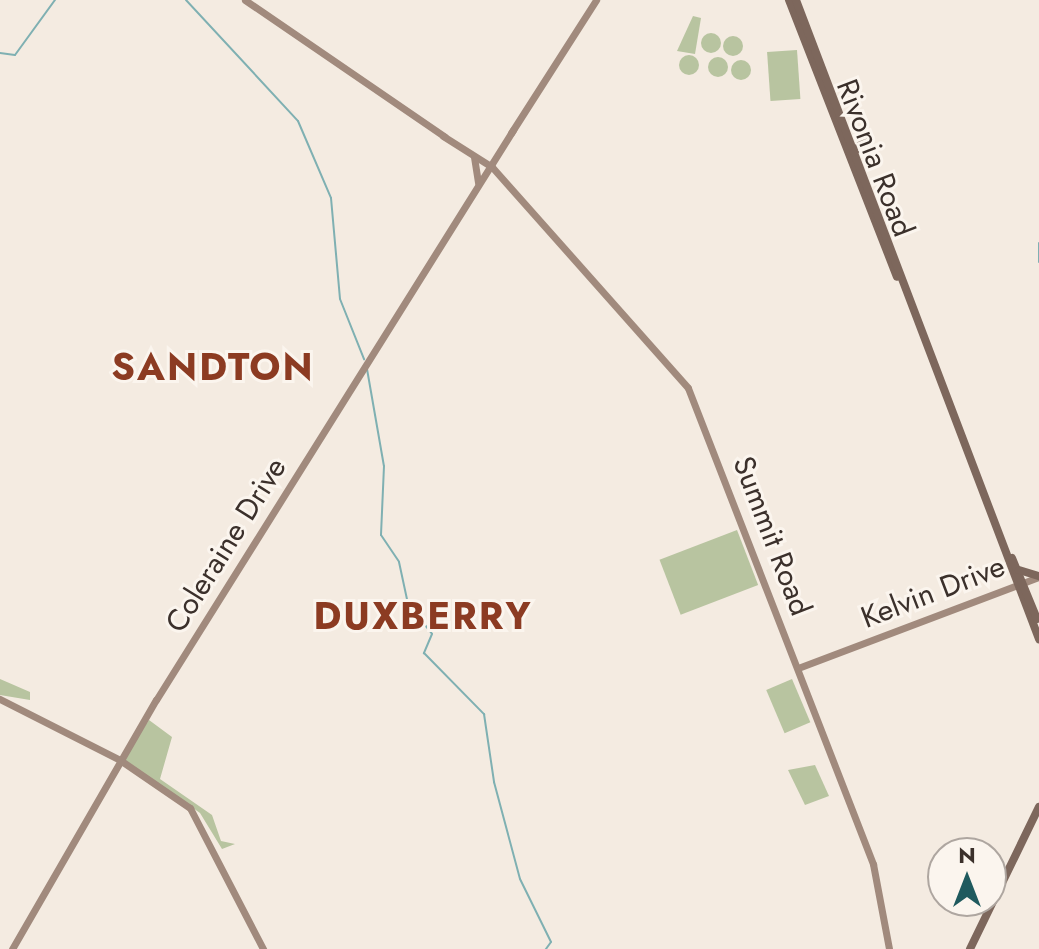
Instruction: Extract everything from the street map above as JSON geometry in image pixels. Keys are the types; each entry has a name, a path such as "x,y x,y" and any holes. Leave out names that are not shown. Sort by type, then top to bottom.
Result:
{"main road":[{"path":"245,0 490,168"},
{"name":"Coleraine Drive","path":"12,949 119,762 596,0"},
{"name":"Rivonia Road","path":"789,0 867,205 923,331"},
{"name":"Rivonia Road","path":"796,0 1039,639"},
{"path":"443,136 490,168"},
{"path":"854,152 866,139"},
{"path":"837,149 856,176"},
{"path":"474,157 477,189"},
{"name":"Summit Road","path":"490,168 688,388 875,869 889,949"},
{"path":"858,219 867,205"},
{"path":"887,237 895,224"},
{"name":"Rivonia Road","path":"994,517 1014,562 1019,584 1039,626"},
{"path":"1014,562 1027,577 1039,576"},
{"name":"Kelvin Drive","path":"798,668 1039,576"},
{"path":"0,699 119,762 157,787 204,827 263,949"},
{"path":"972,949 1039,807"},
{"path":"972,949 1039,815"}],"green space":[{"path":"693,16 701,18 695,54 677,51"},
{"path":"707,33 715,33 721,43 715,53 707,53 701,47 701,39"},
{"path":"729,36 737,36 743,46 737,56 729,56 723,50 723,42"},
{"path":"797,50 800,99 770,101 767,52"},
{"path":"689,55 696,58 699,65 696,72 689,75 682,72 679,65 682,58"},
{"path":"714,57 722,57 728,67 722,77 714,77 708,71 708,63"},
{"path":"737,60 745,60 751,70 745,80 737,80 731,74 731,66"},
{"path":"737,530 758,585 681,615 660,560"},
{"path":"0,679 30,692 30,700 0,695"},
{"path":"792,679 810,722 785,733 766,690"},
{"path":"149,720 172,737 160,779 212,815 221,841 235,844 222,849 200,813 122,758"},
{"path":"815,765 829,796 805,805 788,770"}],"waterway":[{"path":"0,53 15,55 55,0"},
{"path":"186,0 298,121 331,198 340,299 364,359"},
{"path":"1039,243 1039,262"},
{"path":"367,369 384,466 381,535 399,562 408,604 432,634 424,653 484,714 494,782 520,879 551,942 546,949"}],"district":[{"name":"SANDTON","path":"213,367"},
{"name":"DUXBERRY","path":"423,616"}]}
